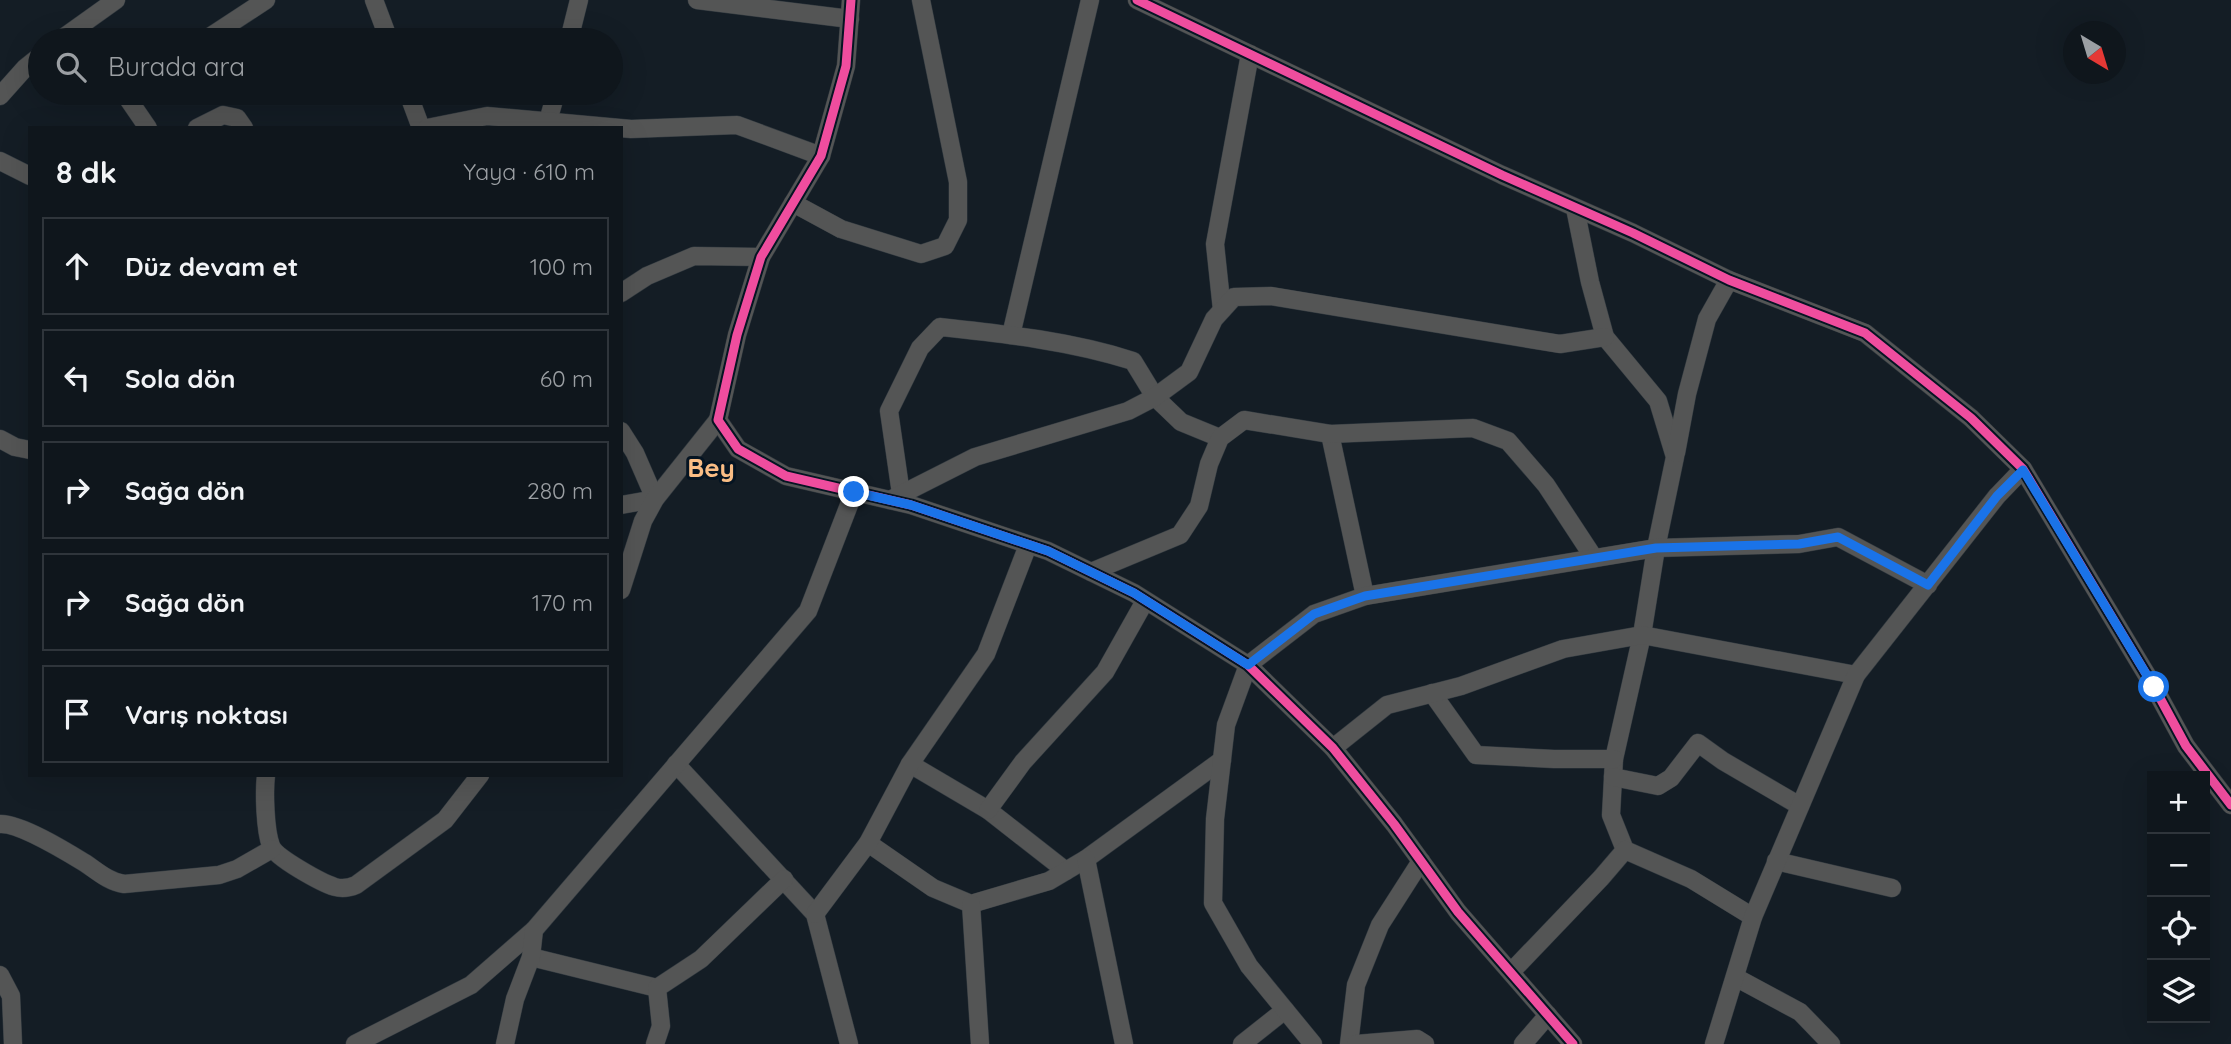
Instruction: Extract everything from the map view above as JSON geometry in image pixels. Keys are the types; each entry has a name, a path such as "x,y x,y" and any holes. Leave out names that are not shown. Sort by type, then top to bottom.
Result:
{"street":[{"path":"86,28 116,0"},
{"path":"223,28 266,0"},
{"path":"373,0 384,28"},
{"path":"572,28 579,0"},
{"path":"697,0 850,19"},
{"path":"623,584 643,521 655,499 718,420 737,335 761,257 821,156 846,66 851,0"},
{"path":"793,203 841,229 921,254 945,246 958,220 958,182 921,0"},
{"path":"1011,335 1090,0"},
{"path":"1137,0 1729,280 1865,333 1971,418 2023,470 2154,687 2186,746 2231,805"},
{"path":"1222,310 1215,244 1250,54"},
{"path":"3,87 28,66"},
{"path":"133,105 147,126"},
{"path":"412,105 420,126"},
{"path":"548,121 553,105"},
{"path":"201,126 223,115 237,118 243,126"},
{"path":"437,126 487,116 600,126"},
{"path":"623,128 737,125 821,156"},
{"path":"0,161 28,175"},
{"path":"1575,208 1590,282 1605,337 1658,401 1675,457"},
{"path":"623,292 647,276 694,256 761,257"},
{"path":"1729,280 1707,319 1687,394 1656,548 1642,635 1613,768 1611,815 1625,850 1691,879 1753,917"},
{"path":"895,497 975,457 1128,411 1155,397 1189,372 1214,319 1234,298 1270,296 1560,344 1605,337"},
{"path":"895,497 890,411 920,348 940,327 1097,349 1133,361 1155,397 1181,422 1220,438"},
{"path":"718,420 738,449 786,476 854,492 895,497 911,505 1048,551 1134,593 1248,665 1333,748 1458,912 1573,1044"},
{"path":"1091,572 1180,536 1199,506 1209,464 1220,438 1244,420 1330,435 1473,428 1508,441 1546,485 1594,558"},
{"path":"623,434 635,453 655,499"},
{"path":"1330,435 1365,596"},
{"path":"0,439 15,447 28,450"},
{"path":"1714,1044 1753,917 1856,675 1997,496 2023,470"},
{"path":"355,1044 471,985 534,930 808,611 854,492"},
{"path":"623,505 655,499"},
{"path":"1313,1044 1249,967 1213,902 1216,819 1226,725 1248,665 1314,614 1365,596 1656,548 1799,544 1838,537 1928,585"},
{"path":"815,915 868,843 910,764 986,654 1028,545"},
{"path":"988,810 1023,762 1105,671 1144,601"},
{"path":"1333,748 1387,705 1461,686 1563,649 1642,635 1856,675"},
{"path":"1432,693 1476,755 1554,759 1613,768 1658,786 1671,778 1698,743 1723,761 1800,806"},
{"path":"868,843 933,888 971,904 1049,881 1086,859 1222,760"},
{"path":"676,764 815,915 849,1044"},
{"path":"910,764 988,810 1066,871"},
{"path":"266,777 268,832 272,849 282,858 332,886 349,887 445,820 479,777"},
{"path":"0,824 13,825 68,853 109,880 124,884 219,875 237,869 272,849"},
{"path":"1511,972 1625,850"},
{"path":"1086,859 1124,1044"},
{"path":"1349,1044 1356,985 1380,925 1421,861"},
{"path":"1776,861 1892,888"},
{"path":"531,957 657,988 701,959 784,879"},
{"path":"971,904 980,1044"},
{"path":"505,1044 515,999 531,957 534,930"},
{"path":"0,975 11,996 13,1044"},
{"path":"1735,977 1800,1012 1831,1044"},
{"path":"655,1044 661,1026 657,988"},
{"path":"1242,1044 1286,1010"},
{"path":"1523,1044 1548,1015"},
{"path":"1356,1044 1417,1039 1425,1044"}],"cycle path":[{"path":"851,0 846,66 821,156 761,257 737,335 718,420 738,449 786,476 911,505 1048,551 1134,593 1248,665 1333,748 1394,824 1458,912 1573,1044"},
{"path":"1137,0 1502,175 1633,233 1729,280 1865,333 1971,418 2023,469 2154,687 2186,746 2231,805"}],"district":[{"name":"Bey","path":"711,468"}],"route":[{"path":"854,492 911,505 1048,551 1134,593 1248,665 1314,614 1365,596 1656,548 1799,544 1838,537 1928,585 1997,496 2023,470 2154,687"}]}
